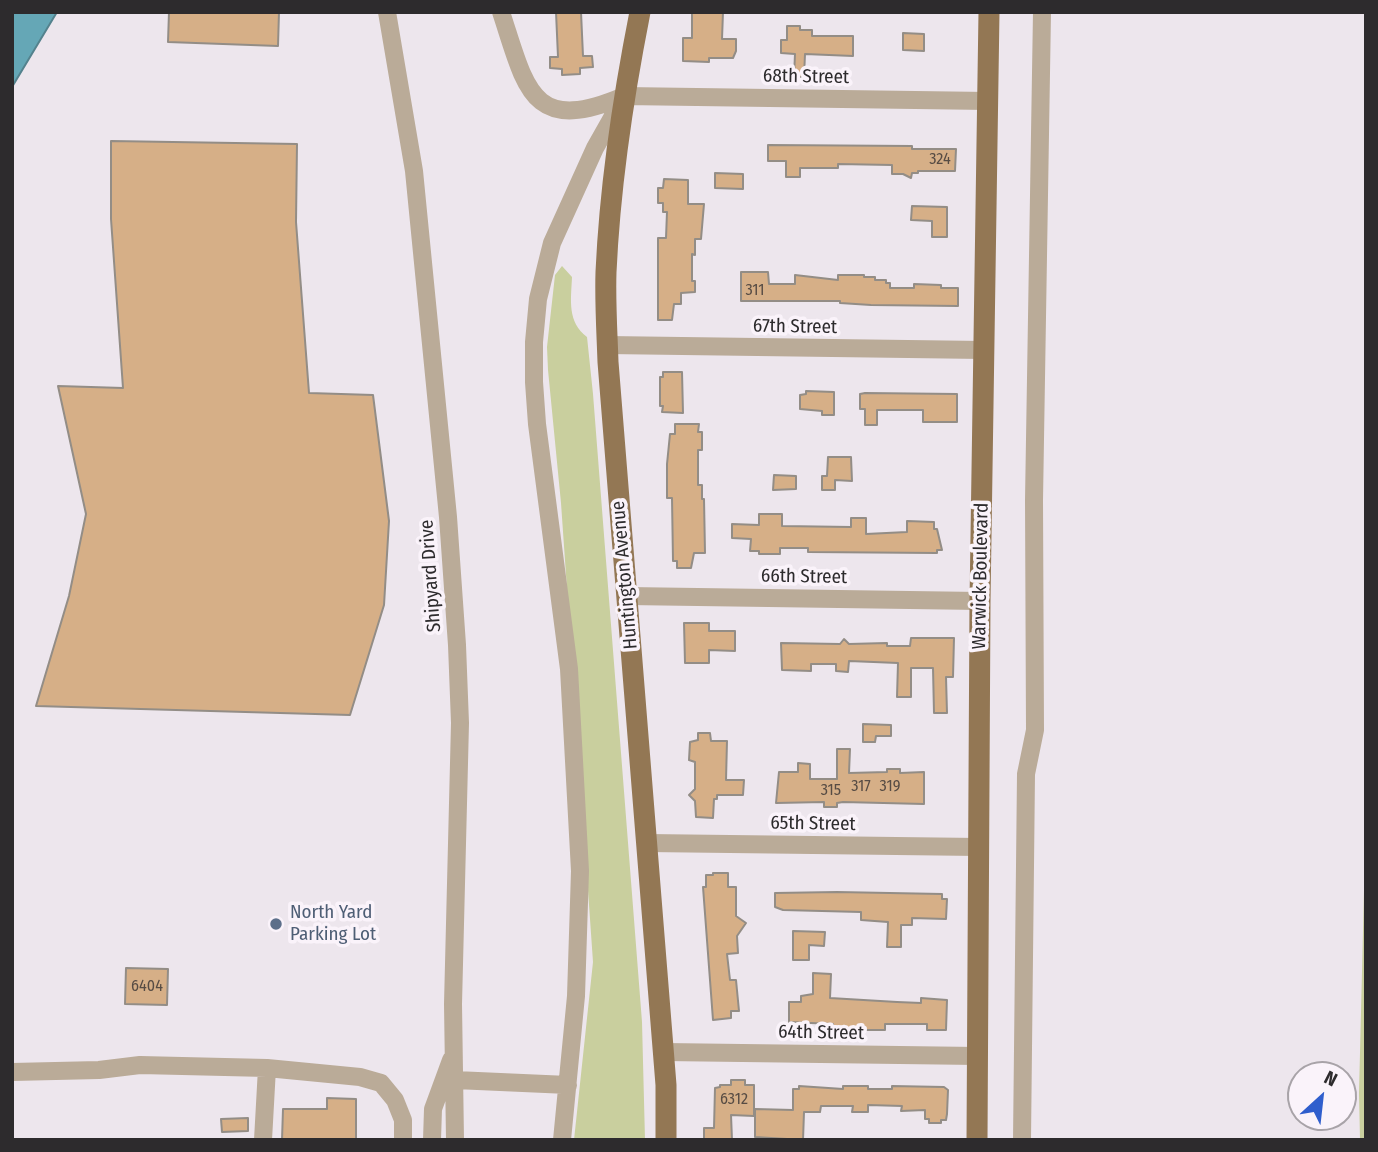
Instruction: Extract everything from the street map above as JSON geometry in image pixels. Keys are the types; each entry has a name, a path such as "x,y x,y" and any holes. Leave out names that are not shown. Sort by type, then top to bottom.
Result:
{"main road":[{"name":"Huntington Avenue","path":"640,12 624,96 612,186 606,274 607,345 664,1052 666,1140"},
{"name":"Warwick Boulevard","path":"977,1140 980,601 989,12"}],"street":[{"name":"Shipyard Drive","path":"387,12 414,171 448,517 457,645 460,763 454,1054 455,1140"},
{"name":"68th Street","path":"501,12 523,78 534,97 542,104 562,111 605,104 624,96 988,101"},
{"path":"1022,1140 1026,777 1035,730 1034,500 1042,12"},
{"path":"562,1140 576,996 580,871 569,669 537,424 534,338 538,299 552,243 595,148 624,96"},
{"name":"67th Street","path":"607,345 983,350"},
{"name":"66th Street","path":"627,596 980,601"},
{"name":"65th Street","path":"647,843 979,847"},
{"name":"64th Street","path":"664,1052 978,1056"},
{"path":"432,1140 433,1109 454,1054"},
{"path":"12,1072 99,1070 140,1065 267,1068 360,1077 381,1083 395,1100 403,1120 403,1140"},
{"path":"263,1140 267,1068"},
{"path":"455,1080 568,1085"}],"green space":[{"path":"562,266 572,277 573,317 576,325 587,337 593,394 642,1022 645,1140 574,1140 593,962 561,503 548,370 547,347 555,275"},
{"path":"1366,809 1366,1140 1360,1140 1359,1093"}],"water":[{"path":"12,12 57,12 12,87"}],"building":[{"path":"169,12 279,12 278,46 168,42"},
{"path":"556,12 581,12 583,56 592,56 593,67 580,68 580,74 562,75 562,69 550,68 550,57 558,57"},
{"path":"692,12 723,12 722,39 736,39 733,58 709,58 709,62 683,61 683,38 692,38"},
{"path":"787,26 812,30 812,36 853,36 853,56 805,54 804,77 794,77 795,54 781,53 781,40 787,40"},
{"path":"903,33 924,34 924,51 903,50"},
{"path":"111,141 297,144 296,222 309,393 373,395 389,521 384,605 350,715 36,706 69,596 86,514 58,386 123,388 111,219"},
{"path":"768,145 956,149 955,171 918,171 912,173 911,178 903,174 892,174 892,165 838,164 838,168 800,168 800,177 786,177 786,161 768,161"},
{"path":"715,173 743,174 743,189 715,188"},
{"path":"664,179 688,180 688,204 704,204 701,239 695,239 695,255 692,254 692,281 695,281 695,292 681,293 681,304 674,304 672,320 658,320 658,238 666,238 667,212 663,212 663,203 658,203 658,188 663,188"},
{"path":"912,206 947,207 947,237 932,237 932,221 911,220"},
{"path":"741,272 768,272 769,284 795,284 795,275 838,280 838,275 864,275 875,277 875,280 886,280 886,283 890,283 890,288 914,288 914,284 941,285 941,288 958,288 958,306 871,305 840,301 741,301"},
{"path":"663,372 682,372 683,413 662,412 660,377 663,377"},
{"path":"806,391 834,392 834,415 800,409 800,395 806,394"},
{"path":"860,394 957,394 957,422 923,422 923,410 877,410 877,425 865,425 865,409 860,409"},
{"path":"675,424 699,424 698,432 702,432 702,450 698,450 698,485 702,485 704,499 705,553 694,553 691,568 677,568 677,561 673,561 672,498 667,498 667,464 670,434 675,434"},
{"path":"828,457 851,457 852,481 835,480 835,490 822,490 822,476 827,476"},
{"path":"774,475 796,476 796,489 773,490"},
{"path":"759,514 782,514 782,526 851,527 851,518 866,518 866,534 907,532 907,521 934,522 942,550 937,550 937,553 808,552 808,548 780,548 780,554 759,554 759,551 750,551 751,539 732,538 732,524 759,525"},
{"path":"684,623 709,623 709,631 735,631 735,651 709,650 709,663 685,663"},
{"path":"911,638 954,638 953,677 946,677 947,713 934,713 933,668 911,668 911,697 897,697 898,663 849,661 848,672 836,671 836,664 811,664 811,671 782,670 781,643 840,644 844,639 849,644 887,643 887,646 910,646"},
{"path":"863,724 891,725 891,736 876,736 875,742 863,742"},
{"path":"698,733 710,733 711,741 727,741 726,780 744,780 743,795 717,795 717,799 714,799 713,818 696,817 695,801 689,795 695,789 695,762 689,760 690,742 698,740"},
{"path":"837,749 850,749 849,773 887,772 887,769 900,769 900,773 924,772 924,804 843,802 837,803 837,807 824,807 824,802 776,803 779,772 798,772 798,763 810,764 810,779 837,779"},
{"path":"728,873 728,887 736,887 736,916 746,923 737,936 738,953 727,954 730,980 736,980 739,1011 731,1011 731,1018 713,1020 703,887 706,887 706,875"},
{"path":"775,893 942,894 942,899 947,899 946,919 912,918 912,925 901,925 901,947 887,947 888,922 861,920 861,912 783,910 775,907"},
{"path":"793,931 825,932 824,946 809,945 809,960 793,960"},
{"path":"126,968 168,969 167,1005 125,1004"},
{"path":"813,973 831,974 830,998 921,1003 921,998 947,1000 946,1030 927,1030 927,1024 885,1024 885,1030 864,1030 833,1029 833,1024 789,1022 789,1002 801,1002 801,996 813,994"},
{"path":"731,1080 745,1080 745,1085 754,1085 754,1116 731,1115 732,1140 704,1140 704,1128 714,1128 715,1088 731,1085"},
{"path":"799,1086 843,1089 843,1086 868,1086 868,1089 892,1089 892,1086 944,1087 948,1090 946,1120 929,1123 929,1119 925,1119 925,1110 901,1111 902,1106 868,1105 868,1112 852,1112 853,1106 821,1106 820,1112 804,1112 803,1140 755,1137 755,1109 793,1110 793,1089 799,1089"},
{"path":"327,1098 356,1099 356,1140 282,1140 283,1109 327,1109"},
{"path":"248,1118 248,1131 222,1132 221,1119"}],"place":[{"name":"North Yard Parking Lot","path":"276,924"}]}
